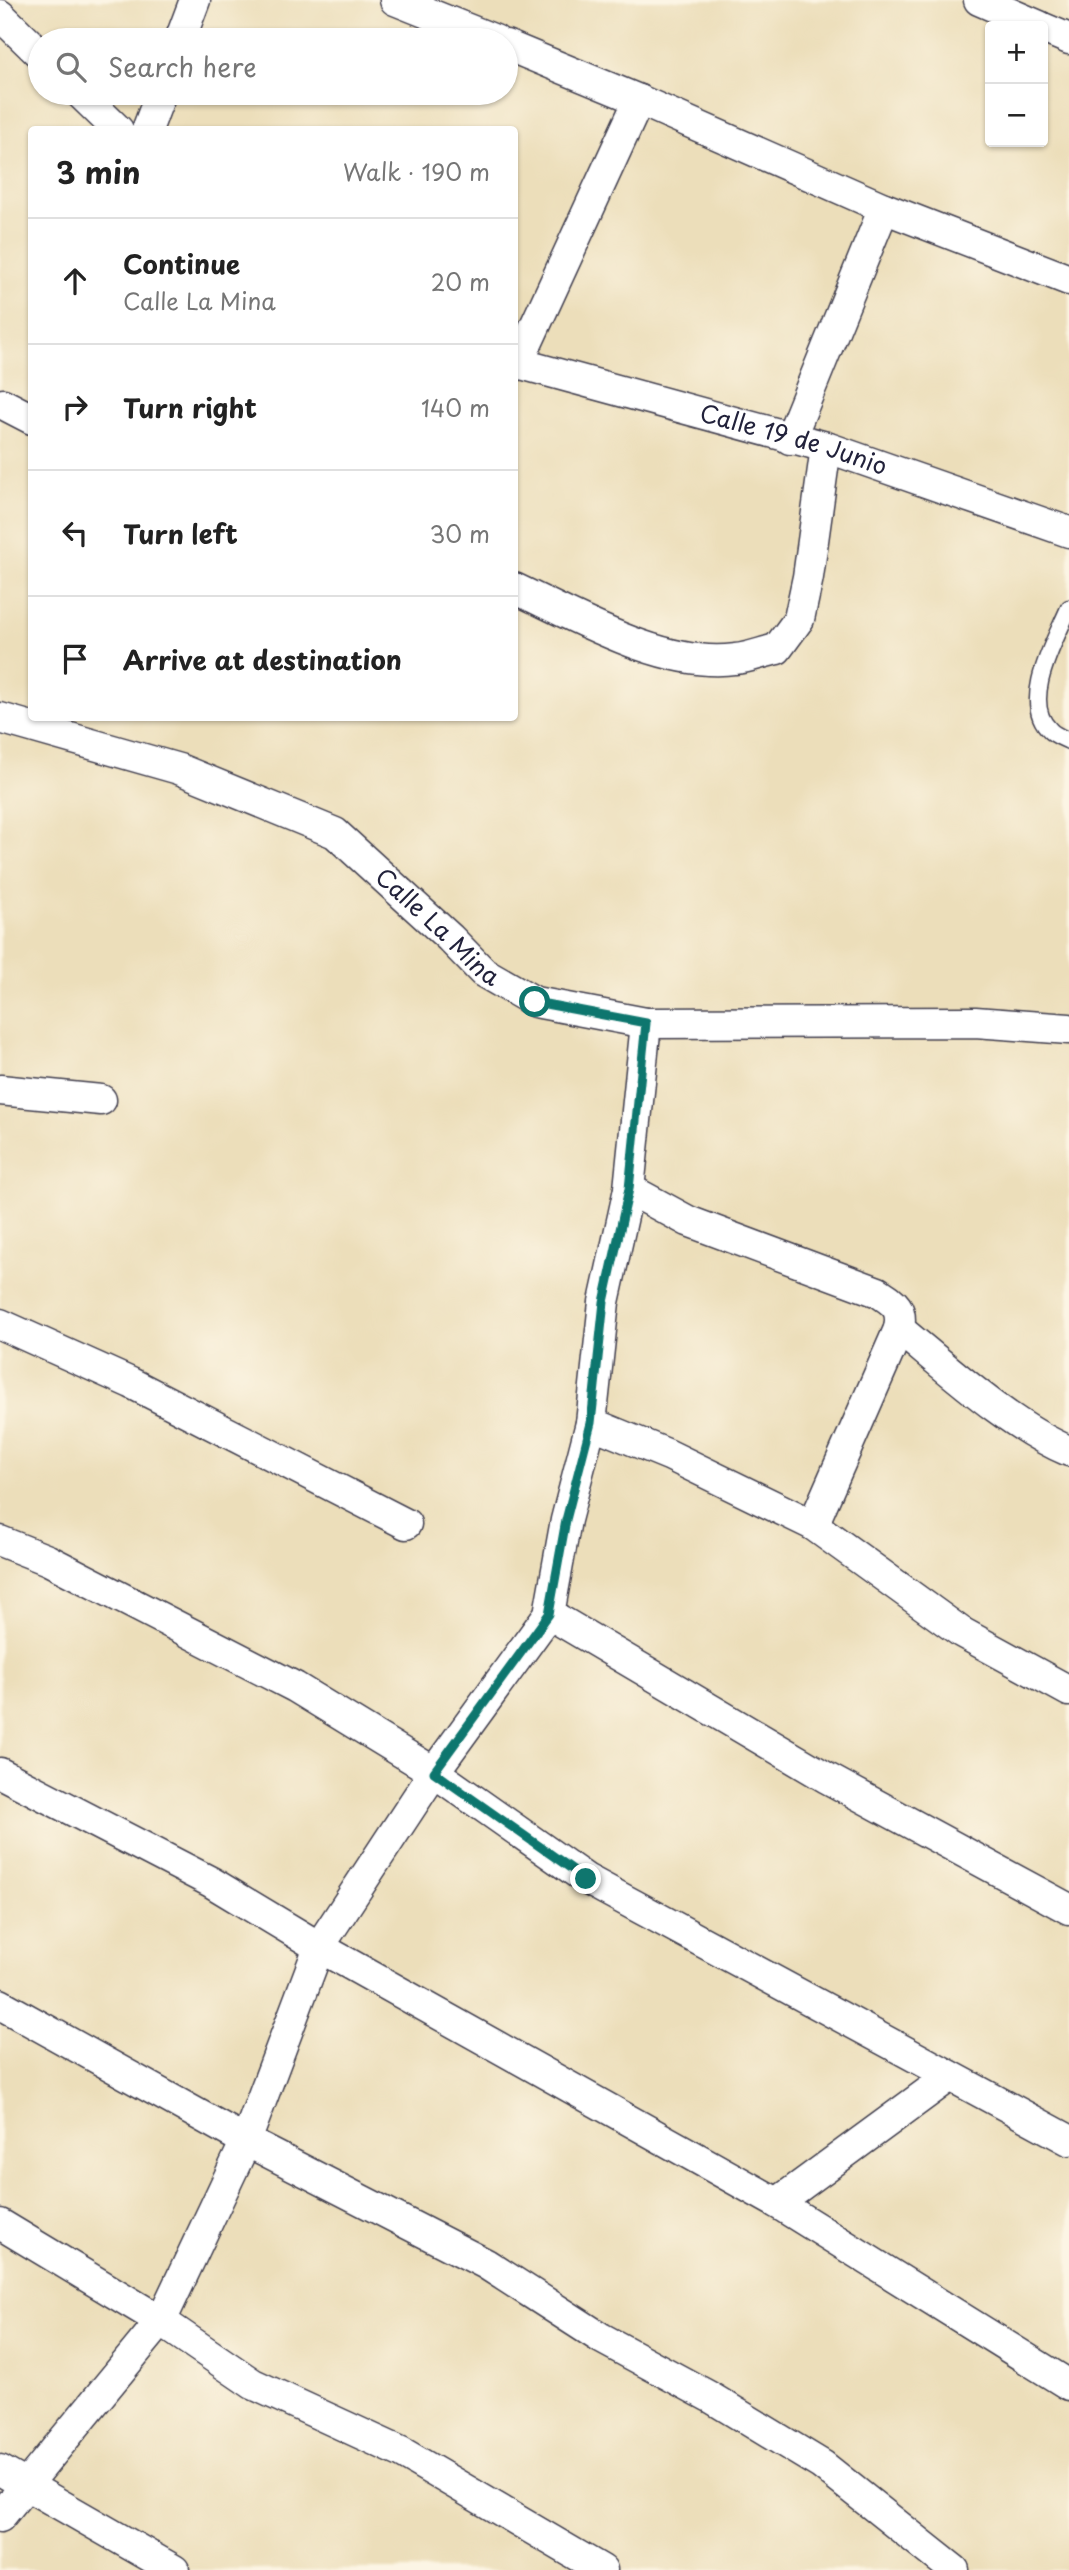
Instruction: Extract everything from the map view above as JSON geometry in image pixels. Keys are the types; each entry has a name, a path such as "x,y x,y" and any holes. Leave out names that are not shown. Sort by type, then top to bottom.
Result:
{"street":[{"path":"184,28 195,0"},
{"path":"979,0 1010,6 1032,21"},
{"path":"414,3 469,28"},
{"path":"0,15 28,42"},
{"path":"1048,30 1069,39"},
{"path":"518,50 884,208 1069,280"},
{"path":"518,358 639,100"},
{"path":"92,105 114,126"},
{"path":"149,126 157,105"},
{"path":"790,439 884,208"},
{"name":"Calle 19 de Junio","path":"518,363 825,447 1069,532"},
{"path":"3,404 28,417"},
{"path":"518,590 630,642 689,658 734,660 777,649 799,619 808,577 825,447"},
{"name":"Calle La Mina","path":"0,718 179,769 335,833 450,938 483,972 535,1002 646,1023 975,1022 1069,1030"},
{"path":"0,2517 162,2321 246,2141 320,1947 434,1772 549,1614 566,1520 591,1423 604,1302 629,1189 646,1023"},
{"path":"0,1091 101,1100"},
{"path":"629,1189 688,1221 878,1292 894,1302 901,1316 899,1329 813,1525"},
{"path":"0,1324 131,1383 406,1524"},
{"path":"899,1329 980,1395 1051,1444 1069,1451"},
{"path":"591,1423 668,1455 813,1525 961,1632 1069,1691"},
{"path":"0,1541 48,1560 295,1688 434,1772 586,1879 1069,2140"},
{"path":"549,1614 827,1778 1069,1909"},
{"path":"0,1773 211,1882 320,1947 777,2203 1069,2385"},
{"path":"0,2004 246,2141 486,2264 601,2338 710,2397 822,2465 943,2567"},
{"path":"777,2203 950,2076"},
{"path":"0,2224 162,2321 253,2384 401,2452 602,2570"},
{"path":"0,2470 174,2570"}],"lane":[{"path":"1069,608 1038,684 1037,706 1049,730 1069,741"}],"route":[{"path":"535,1002 646,1023 629,1189 604,1302 591,1423 566,1520 549,1614 434,1772 586,1879"}]}
